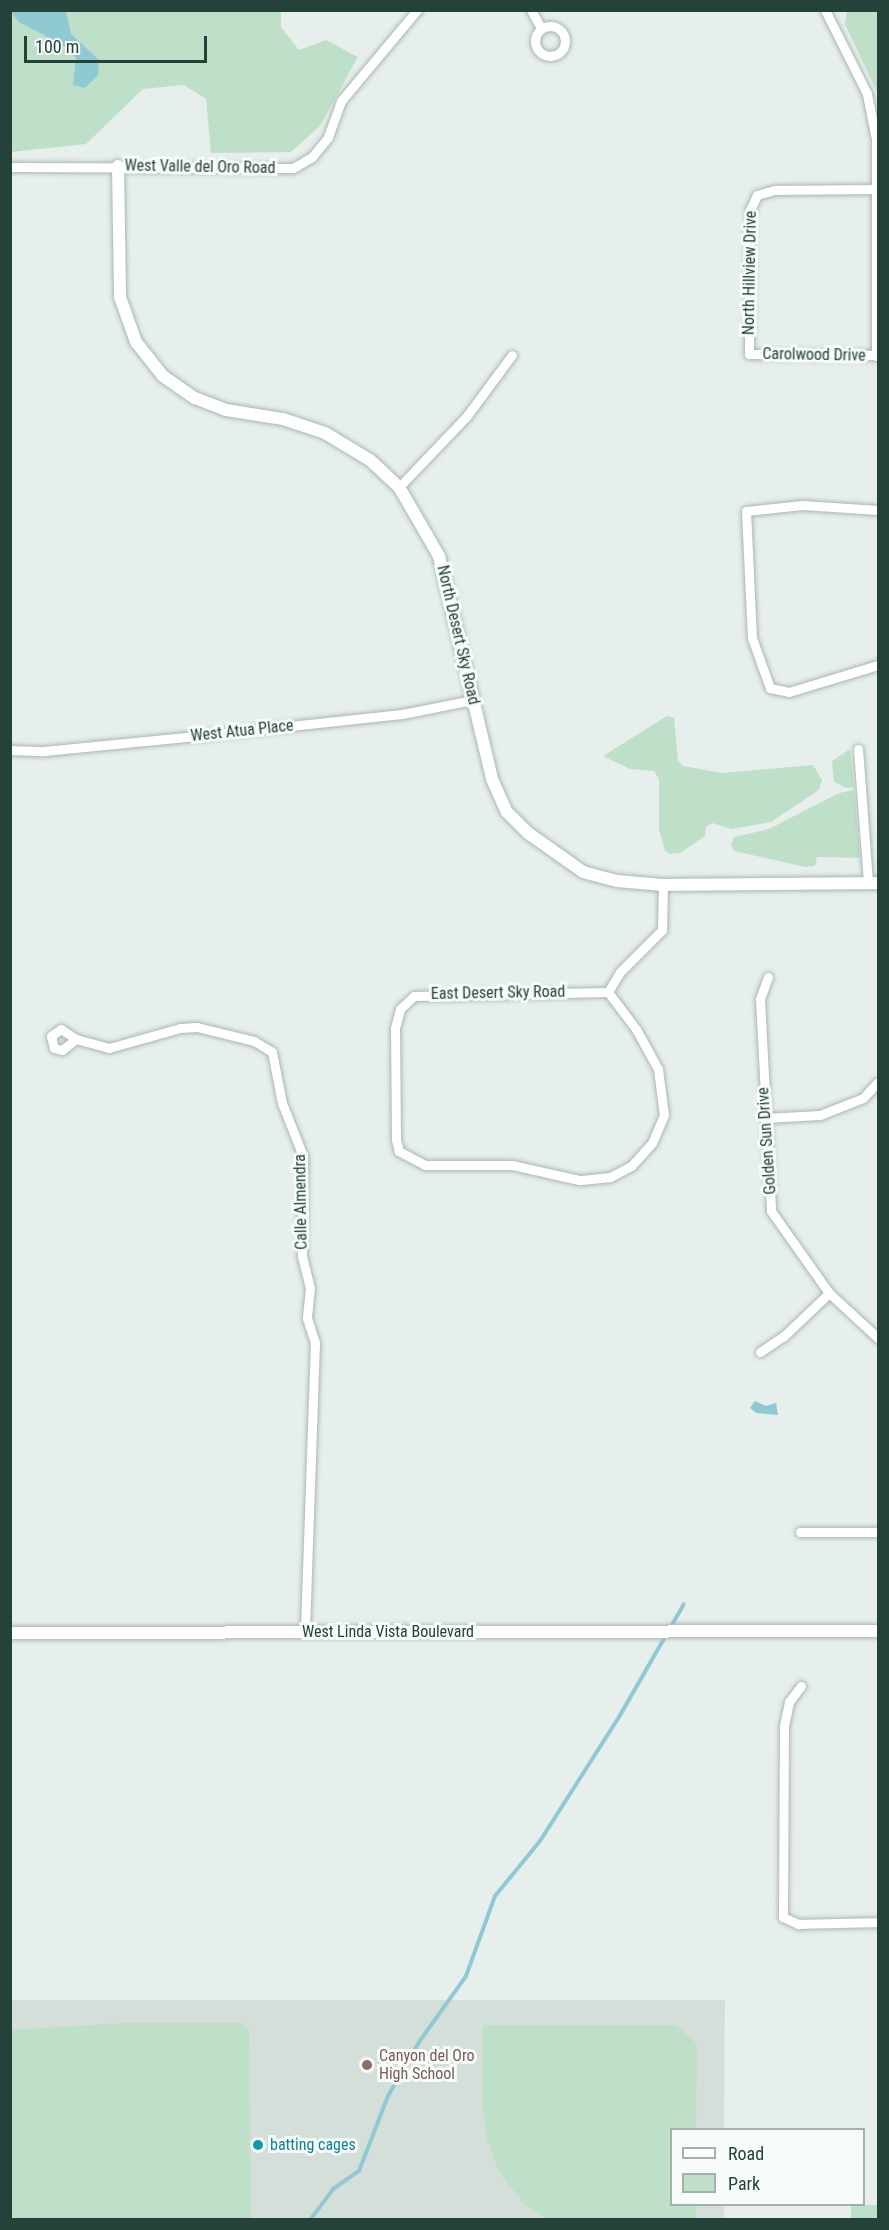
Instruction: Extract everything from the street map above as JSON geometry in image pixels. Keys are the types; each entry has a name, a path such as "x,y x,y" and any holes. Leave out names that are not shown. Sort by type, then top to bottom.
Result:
{"street":[{"name":"West Valle del Oro Road","path":"10,166 292,168 312,157 328,137 341,101 417,10"},
{"path":"531,10 541,28"},
{"path":"825,10 867,94 876,138 877,356"},
{"name":"North Desert Sky Road","path":"118,166 120,297 128,326 147,358 180,390 212,406 283,419 342,441 370,460 399,487 416,510 440,556 492,779 507,812 528,833 583,872 617,881 663,885 873,883"},
{"name":"North Hillview Drive","path":"749,354 750,210 755,192 875,189"},
{"name":"Carolwood Drive","path":"749,354 877,356"},
{"path":"399,487 459,426 512,355"},
{"path":"879,510 802,505 746,511 752,638 770,688 789,692 879,665"},
{"name":"West Atua Place","path":"10,750 44,751 402,714 472,700"},
{"path":"858,749 873,883"},
{"path":"608,992 620,972 662,930 663,885"},
{"name":"Golden Sun Drive","path":"768,977 760,999 764,1118 771,1211 829,1293 879,1338"},
{"name":"East Desert Sky Road","path":"608,992 636,1029 658,1069 664,1115 652,1143 631,1166 609,1177 579,1180 512,1165 425,1165 399,1151 396,1140 395,1028 400,1009 414,996 608,992"},
{"name":"Calle Almendra","path":"76,1039 109,1048 180,1028 197,1027 235,1034 272,1052 282,1103 303,1156 302,1256 310,1283 307,1318 315,1342 305,1632"},
{"path":"764,1118 820,1115 863,1098 879,1082"},
{"path":"760,1352 784,1336 829,1293"},
{"path":"800,1532 879,1532"},
{"name":"West Linda Vista Boulevard","path":"10,1633 879,1631"},
{"path":"801,1686 789,1702 784,1726 782,1912 786,1920 798,1924 879,1922"}],"shaded area":[{"name":"Canyon del Oro High School","path":"11,2000 725,2000 724,2128 670,2128 670,2206 724,2206 724,2219 11,2220"}],"green space":[{"path":"847,10 878,11 878,94 845,24"},
{"path":"11,11 281,11 281,27 299,50 326,40 358,57 320,126 291,152 211,153 206,99 184,85 143,89 86,144 11,152"},
{"path":"667,716 674,718 678,761 683,766 722,773 813,765 822,780 819,790 771,822 732,829 712,823 706,827 705,836 680,853 670,854 665,851 659,829 659,779 654,771 630,769 603,756"},
{"path":"850,749 854,787 846,788 834,782 832,761"},
{"path":"854,790 860,858 817,857 815,866 805,867 734,851 731,845 734,837 769,829 839,793"},
{"path":"124,2023 241,2023 249,2031 251,2219 11,2219 11,2030"},
{"path":"483,2025 676,2025 697,2044 696,2128 670,2128 670,2206 696,2206 696,2219 546,2219 524,2204 498,2170 487,2139 482,2105"},
{"path":"878,2205 878,2219 851,2219 851,2206"}],"water":[{"path":"10,11 66,11 71,34 99,60 98,75 85,88 73,85 76,58 61,44 19,22"},
{"path":"755,1401 766,1406 776,1403 778,1415 756,1413 750,1408"}],"waterway":[{"path":"310,2220 333,2189 359,2171 388,2096 419,2042 466,1976 495,1896 540,1841 619,1717 684,1604"}],"place":[{"name":"Canyon del Oro High School","path":"367,2065"},
{"name":"batting cages","path":"258,2145"}]}
